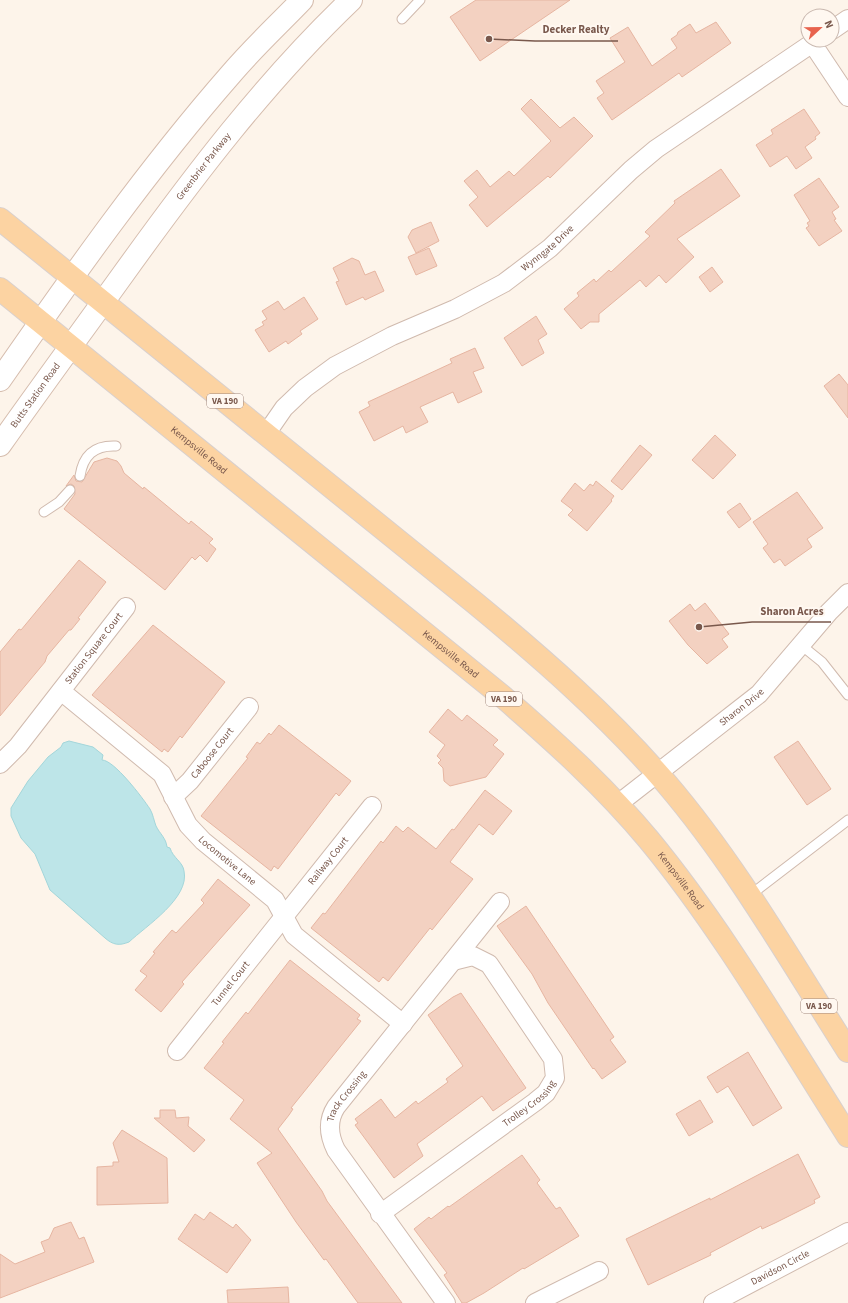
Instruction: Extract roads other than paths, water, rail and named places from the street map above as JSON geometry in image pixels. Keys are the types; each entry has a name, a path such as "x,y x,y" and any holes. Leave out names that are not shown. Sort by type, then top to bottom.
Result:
{"main road":[{"path":"0,380 72,277 171,147 231,73 302,0"},
{"name":"Greenbrier Parkway","path":"71,346 181,194 250,107 327,23 351,0"},
{"name":"VA 190","path":"0,218 533,650 592,704 657,773 712,841 848,1051"},
{"name":"Kempsville Road","path":"0,289 502,696 558,745 618,804 649,840 701,908 848,1136"},
{"name":"Butts Station Road","path":"0,444 71,346"}],"street":[{"name":"Wynngate Drive","path":"266,434 284,408 305,388 336,366 392,336 455,309 504,284 550,248 631,170 656,149 805,48"},
{"path":"818,48 848,97"},
{"name":"Sharon Drive","path":"618,804 759,694 801,646 828,612 848,593"},
{"name":"Station Square Court","path":"0,764 18,746 126,607"},
{"name":"Locomotive Lane","path":"61,691 162,774 169,785 173,797 188,825 203,841 275,900 294,935 403,1024"},
{"name":"Caboose Court","path":"173,797 190,781 249,708"},
{"name":"Railway Court","path":"284,916 372,806"},
{"name":"Track Crossing","path":"446,1303 380,1214 336,1150 332,1141 330,1122 336,1107 500,902"},
{"name":"Tunnel Court","path":"177,1051 284,916"},
{"name":"Trolley Crossing","path":"380,1214 535,1102 546,1092 555,1078 552,1059 489,964 473,956 464,957 453,961"},
{"name":"Davidson Circle","path":"713,1303 848,1232"},
{"path":"535,1303 599,1271"}],"lane":[{"path":"402,19 420,0"},
{"path":"80,476 83,461 89,455 102,448 116,446"},
{"path":"44,512 59,502 70,490"},
{"path":"801,646 822,662 848,695"},
{"path":"749,896 848,820"}],"water":[{"path":"69,741 93,747 103,755 102,760 113,766 128,780 150,809 156,826 167,847 170,848 173,855 180,862 184,871 184,881 174,901 165,911 129,942 116,944 108,940 50,890 35,854 21,838 11,816 11,808 28,781 48,757 61,747 63,743"}],"place":[{"name":"Decker Realty","path":"489,39"},
{"name":"Sharon Acres","path":"699,627"}]}
